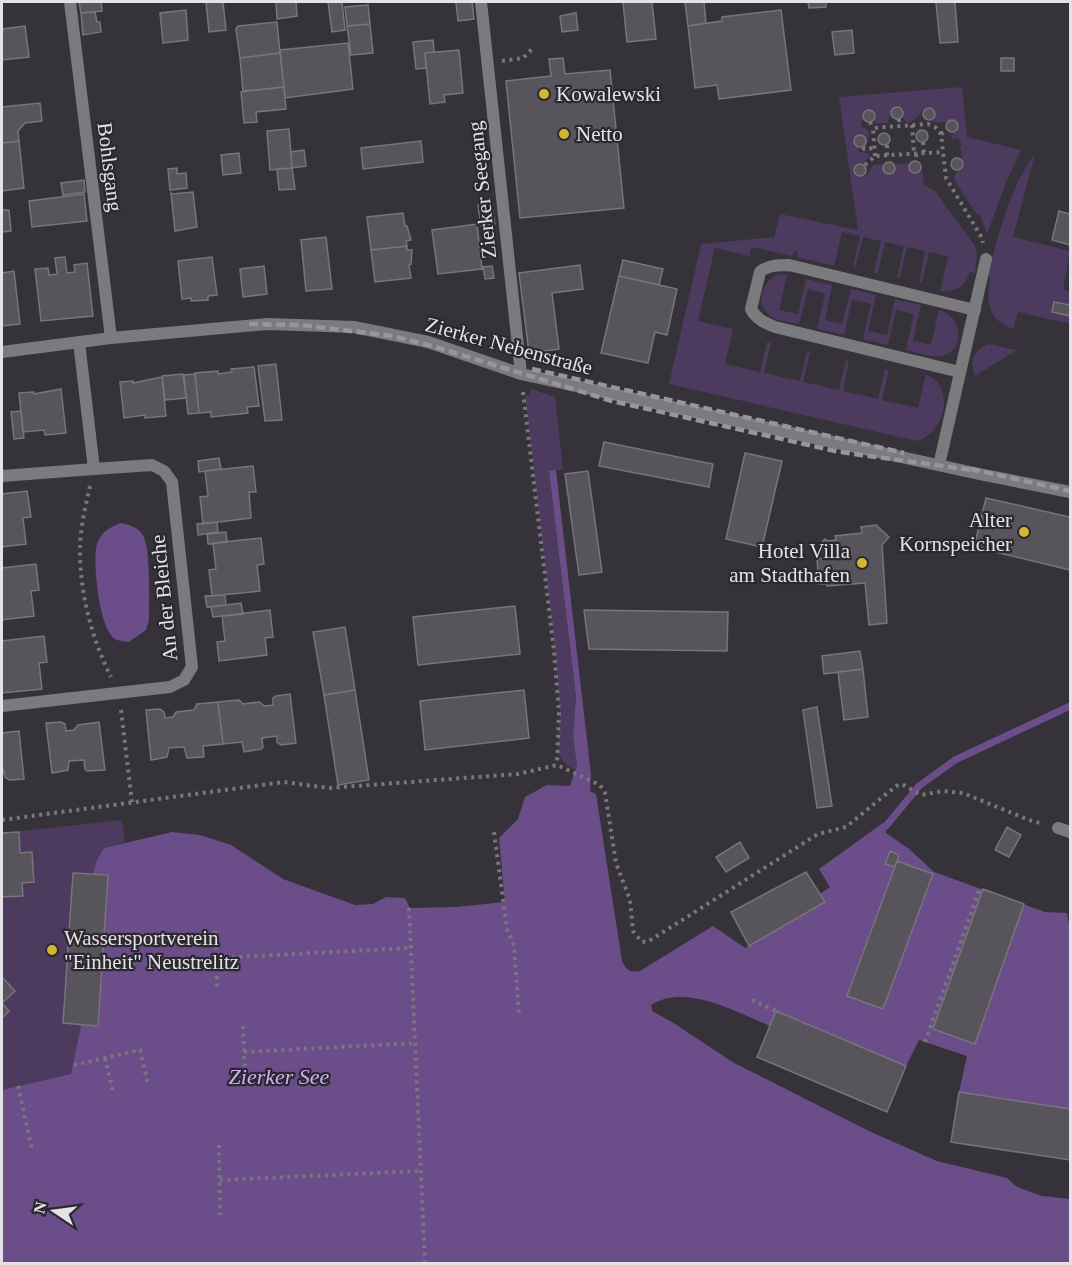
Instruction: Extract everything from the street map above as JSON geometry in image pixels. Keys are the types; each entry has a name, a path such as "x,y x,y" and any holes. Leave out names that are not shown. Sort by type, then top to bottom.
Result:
{"street":[{"name":"Bohlsgang","path":"70,2 111,338"},
{"name":"Zierker Seegang","path":"481,2 521,374"},
{"path":"939,465 986,259"},
{"path":"960,372 775,327 763,322 754,315 751,309 760,272 777,265 789,265 975,309"},
{"name":"Zierker Nebenstraße","path":"2,351 111,338 268,324 354,327 428,342 521,374 1071,492"},
{"path":"79,342 93,469"},
{"name":"An der Bleiche","path":"2,476 152,465 169,476 173,488 192,667 184,680 170,687 2,706"}],"path":[{"path":"487,64 523,58 532,49"},
{"path":"898,119 899,126"},
{"path":"870,122 873,128 875,156"},
{"path":"873,128 927,122 935,127 941,134 946,178 982,238 986,259"},
{"path":"912,125 917,161"},
{"path":"941,134 947,130"},
{"path":"923,142 924,154"},
{"path":"886,145 890,161"},
{"path":"863,147 864,149 874,148"},
{"path":"865,165 875,156 944,152"},
{"path":"521,374 554,651 559,712 557,765"},
{"path":"93,469 80,551 83,582 95,639 118,693 132,801"},
{"path":"2,820 284,782 329,788 518,774 557,765 600,785 605,793 616,863 630,900 633,931 642,942 649,941 818,834 846,827 896,786 904,785 921,795 943,791 963,793 1029,820 1064,830"},
{"path":"494,832 507,929 514,946 519,1014"},
{"path":"925,1042 980,888"},
{"path":"409,908 425,1263"},
{"path":"215,931 217,986"},
{"path":"217,958 411,948"},
{"path":"752,1000 776,1011"},
{"path":"243,1026 246,1076"},
{"path":"244,1052 416,1043"},
{"path":"74,1065 140,1050 148,1084"},
{"path":"105,1058 113,1092"},
{"path":"18,1086 33,1150"},
{"path":"219,1145 220,1215"},
{"path":"220,1180 421,1171"}],"shaded area":[{"path":"962,87 967,137 1021,150 987,234 980,215 975,212 954,180 955,174 963,166 960,140 956,138 951,141 953,133 958,128 956,121 934,123 931,120 935,113 933,109 928,107 907,123 902,117 903,110 898,107 891,110 888,123 875,123 874,113 867,110 863,114 861,126 869,131 868,142 866,143 865,137 860,135 855,138 854,142 859,147 859,152 868,153 870,156 863,164 855,166 854,170 857,175 866,176 873,165 883,164 883,170 887,174 894,171 894,164 910,163 909,168 912,172 922,171 924,185 935,191 975,246 977,256 975,273 970,272 962,285 950,291 940,291 948,256 929,252 922,283 919,282 925,251 907,247 900,278 897,277 904,246 885,242 878,273 874,272 881,241 863,237 855,268 853,267 860,236 842,232 834,266 797,257 798,252 794,251 792,256 752,247 749,256 715,248 698,321 733,329 725,364 760,372 767,342 771,343 764,373 800,381 807,351 810,352 803,382 839,390 846,360 849,361 843,391 878,399 885,369 889,370 882,400 918,408 926,374 939,385 944,397 940,421 936,428 917,441 669,384 701,244 774,237 780,214 858,230 839,97"},
{"path":"1035,154 1013,237 1070,251 1063,290 1070,292 1070,324 1018,312 1013,329 998,320 990,308 990,276 988,275 1000,228 1012,196 1026,166"},
{"path":"779,274 787,275 779,310 798,314 806,279 832,285 825,320 842,324 851,289 876,295 868,331 887,335 895,299 921,305 913,341 931,345 939,310 954,320 958,335 957,343 948,354 939,356 906,350 914,314 896,310 888,345 863,339 871,304 852,300 844,335 817,329 825,294 808,289 799,324 777,320 766,311 762,293 768,282"},
{"path":"988,344 1017,350 975,376 972,366 974,357"},
{"path":"531,389 555,397 563,469 549,472 576,697 573,736 577,766 575,770 566,765 559,755 558,748 560,712 555,651 525,396 529,395"},
{"name":"Wassersportverein \"Einheit\" Neustrelitz","path":"122,820 125,842 104,848 93,874 108,875 98,1026 81,1025 72,1074 2,1090 2,833"}],"water":[{"name":"Zierker See","path":"556,470 591,775 590,791 596,794 622,961 625,967 634,972 640,971 713,926 745,948 749,946 825,902 820,894 830,887 819,869 883,823 886,826 886,833 909,849 934,872 1045,912 1067,913 1070,930 1070,1109 959,1092 967,1056 919,1040 906,1066 776,1011 770,1026 727,1007 695,998 665,999 651,1005 652,1011 734,1063 871,1132 937,1161 1007,1178 1017,1187 1042,1196 1070,1199 1070,1263 2,1263 2,1090 71,1074 81,1025 98,1025 108,875 93,874 104,848 172,832 200,835 231,845 283,879 355,905 373,904 386,897 405,898 410,908 456,907 505,902 499,838 518,819 525,797 547,785 570,786 577,766 573,736 576,697 549,471"},
{"path":"121,523 133,527 142,534 148,561 149,620 146,630 129,642 116,640 109,633 101,609 96,579 97,544 106,530"}],"building":[{"path":"79,2 101,2 102,11 81,13"},
{"path":"206,2 223,2 226,30 209,32"},
{"path":"276,2 296,2 297,16 277,19"},
{"path":"328,2 342,2 345,30 332,32"},
{"path":"456,2 472,2 474,19 458,21"},
{"path":"623,2 652,2 656,39 627,42"},
{"path":"685,2 704,2 706,23 688,26"},
{"path":"808,2 826,2 826,7 809,8"},
{"path":"936,2 955,2 958,42 940,43"},
{"path":"368,5 370,24 347,26 345,7"},
{"path":"186,10 188,40 163,43 160,13"},
{"path":"781,10 791,90 719,99 717,85 695,88 688,26 722,21 722,17"},
{"path":"95,12 97,22 100,22 101,32 83,35 81,13"},
{"path":"576,13 578,30 562,32 560,16"},
{"path":"277,22 280,53 240,58 236,29 238,26"},
{"path":"370,24 373,53 351,55 347,26"},
{"path":"25,26 29,57 2,60 2,29"},
{"path":"852,30 854,53 835,55 832,32"},
{"path":"433,40 434,52 425,53 426,68 416,69 413,42"},
{"path":"348,43 353,89 285,98 280,50"},
{"path":"459,50 463,93 444,95 445,102 430,104 425,53"},
{"path":"280,53 284,87 243,91 240,58"},
{"path":"563,58 565,74 610,70 624,208 520,218 506,81 551,76 549,59"},
{"path":"1001,58 1014,58 1014,71 1001,71"},
{"path":"284,87 286,109 256,112 257,122 244,123 241,92"},
{"path":"40,103 42,121 25,123 18,131 19,141 2,143 2,107"},
{"path":"899,107 903,113 899,119 895,119 891,111"},
{"path":"931,108 935,114 931,120 927,120 923,112"},
{"path":"871,110 875,116 871,122 867,122 863,114"},
{"path":"954,120 958,126 954,132 950,132 946,124"},
{"path":"289,129 292,168 270,170 267,131"},
{"path":"924,130 928,136 924,142 920,142 916,134"},
{"path":"886,133 889,134 889,144 882,145 879,144 878,137 879,134"},
{"path":"862,135 866,141 862,147 858,147 854,139"},
{"path":"19,141 24,188 2,191 2,143"},
{"path":"421,141 423,162 363,169 361,148"},
{"path":"304,150 306,166 292,168 291,152"},
{"path":"239,153 241,173 223,175 221,155"},
{"path":"959,158 963,164 959,170 955,170 951,162"},
{"path":"917,161 921,167 917,173 913,173 909,165"},
{"path":"891,162 895,168 891,174 887,174 883,166"},
{"path":"862,164 866,170 862,176 858,176 854,168"},
{"path":"177,168 177,174 186,173 187,188 170,190 168,169"},
{"path":"292,168 295,189 279,190 277,169"},
{"path":"84,180 85,192 63,195 61,183"},
{"path":"193,192 197,227 175,231 171,193"},
{"path":"84,194 87,221 32,227 29,201"},
{"path":"491,203 495,224 481,226 478,205"},
{"path":"2,210 9,210 11,231 2,232"},
{"path":"1059,211 1070,214 1070,245 1052,240"},
{"path":"403,213 411,240 406,241 407,246 371,250 367,217"},
{"path":"477,224 482,269 438,274 432,230"},
{"path":"326,237 332,289 306,291 301,240"},
{"path":"407,246 407,250 412,250 409,265 411,278 375,282 371,250"},
{"path":"65,257 67,273 75,272 74,265 87,263 93,316 41,321 35,269 48,268 49,275 57,274 55,258"},
{"path":"212,257 217,295 208,296 208,300 182,299 178,261"},
{"path":"623,260 663,269 659,285 619,276"},
{"path":"580,265 583,289 552,293 559,349 529,353 519,273"},
{"path":"264,266 267,294 243,297 240,269"},
{"path":"492,266 494,278 485,279 483,267"},
{"path":"14,271 20,324 2,326 2,273"},
{"path":"619,276 677,289 667,335 655,332 648,363 601,353"},
{"path":"1054,302 1070,305 1070,316 1052,312"},
{"path":"276,364 282,420 265,421 258,366"},
{"path":"254,367 259,406 247,407 248,413 211,417 211,412 199,413 195,373 218,371 218,374 232,372 231,369"},
{"path":"183,374 186,398 165,400 162,376"},
{"path":"195,374 199,413 188,414 184,375"},
{"path":"162,377 166,416 145,418 145,415 124,418 120,382 133,381 133,383"},
{"path":"61,389 66,433 45,435 44,430 23,432 19,393 34,392 34,394"},
{"path":"21,411 24,438 14,439 11,412"},
{"path":"604,442 713,464 709,487 599,466"},
{"path":"745,453 782,461 762,547 726,539"},
{"path":"219,458 221,469 199,472 198,461"},
{"path":"253,466 256,492 249,492 251,518 203,524 200,497 208,496 205,471"},
{"path":"588,471 602,572 579,575 565,474"},
{"path":"27,491 31,517 23,518 26,544 2,547 2,494"},
{"name":"Alter Kornspeicher","path":"986,498 1070,517 1070,570 974,547"},
{"path":"217,522 218,532 198,535 197,524"},
{"path":"876,525 889,537 882,545 887,623 869,625 865,583 827,586 827,584 819,584 817,559 824,558 823,548 819,545 825,539 836,540 835,536 862,533 861,527"},
{"path":"226,532 227,542 208,544 207,534"},
{"path":"261,538 264,564 257,565 260,591 212,596 209,570 216,569 213,543"},
{"path":"36,564 39,590 31,591 34,616 2,620 2,568"},
{"path":"225,595 226,605 207,607 205,596"},
{"path":"241,603 243,614 213,617 211,607"},
{"path":"515,606 520,654 418,665 413,617"},
{"path":"270,610 273,637 265,638 267,655 219,661 217,642 225,641 222,616"},
{"path":"584,610 728,612 727,651 589,649"},
{"path":"345,627 355,690 324,695 313,632"},
{"path":"44,636 47,662 39,663 42,689 2,693 2,641"},
{"path":"860,651 863,669 824,674 822,656"},
{"path":"863,669 868,717 844,720 838,672"},
{"path":"355,690 369,780 338,785 324,695"},
{"path":"524,690 529,738 425,750 420,701"},
{"path":"290,694 296,743 281,745 277,742 277,736 262,738 263,747 261,749 244,752 242,742 223,744 218,702 239,700 243,704 259,702 265,706 273,705 273,698 276,696"},
{"path":"218,702 223,744 203,746 204,757 187,758 184,747 169,748 167,757 151,760 146,710 160,709 164,712 165,718 173,717 176,712 194,710 197,704"},
{"path":"817,707 832,806 817,808 803,710"},
{"path":"99,722 105,770 87,771 84,760 69,761 68,770 52,773 46,723 65,724 66,731 74,730 78,725"},
{"path":"19,731 24,779 9,780 2,769 2,733"},
{"path":"1007,827 1021,835 1009,857 995,850"},
{"path":"19,832 20,853 32,852 34,882 22,883 23,896 2,897 2,833"},
{"path":"740,842 749,858 726,872 716,857"},
{"path":"890,851 899,855 895,867 885,864"},
{"path":"897,861 933,874 883,1009 847,996"},
{"path":"806,872 825,902 749,946 731,912"},
{"path":"73,873 108,875 98,1026 63,1023"},
{"path":"983,889 1024,904 975,1044 933,1029"},
{"path":"2,977 15,991 2,1003"},
{"path":"2,1003 9,1011 2,1018"},
{"path":"776,1011 906,1066 887,1112 757,1057"},
{"path":"959,1092 1070,1109 1070,1160 951,1142"}],"waterway":[{"path":"886,826 919,786 955,760 1070,706"}],"railway":[{"path":"249,324 301,325 392,336 612,401 840,452 979,471"},
{"path":"532,369 904,453"},
{"path":"971,469 1070,491"}],"place":[{"name":"Kowalewski","path":"544,94"},
{"name":"Netto","path":"564,134"},
{"name":"Alter Kornspeicher","path":"1024,532"},
{"name":"Hotel Villa am Stadthafen","path":"862,563"},
{"name":"Wassersportverein \"Einheit\" Neustrelitz","path":"52,950"}]}
